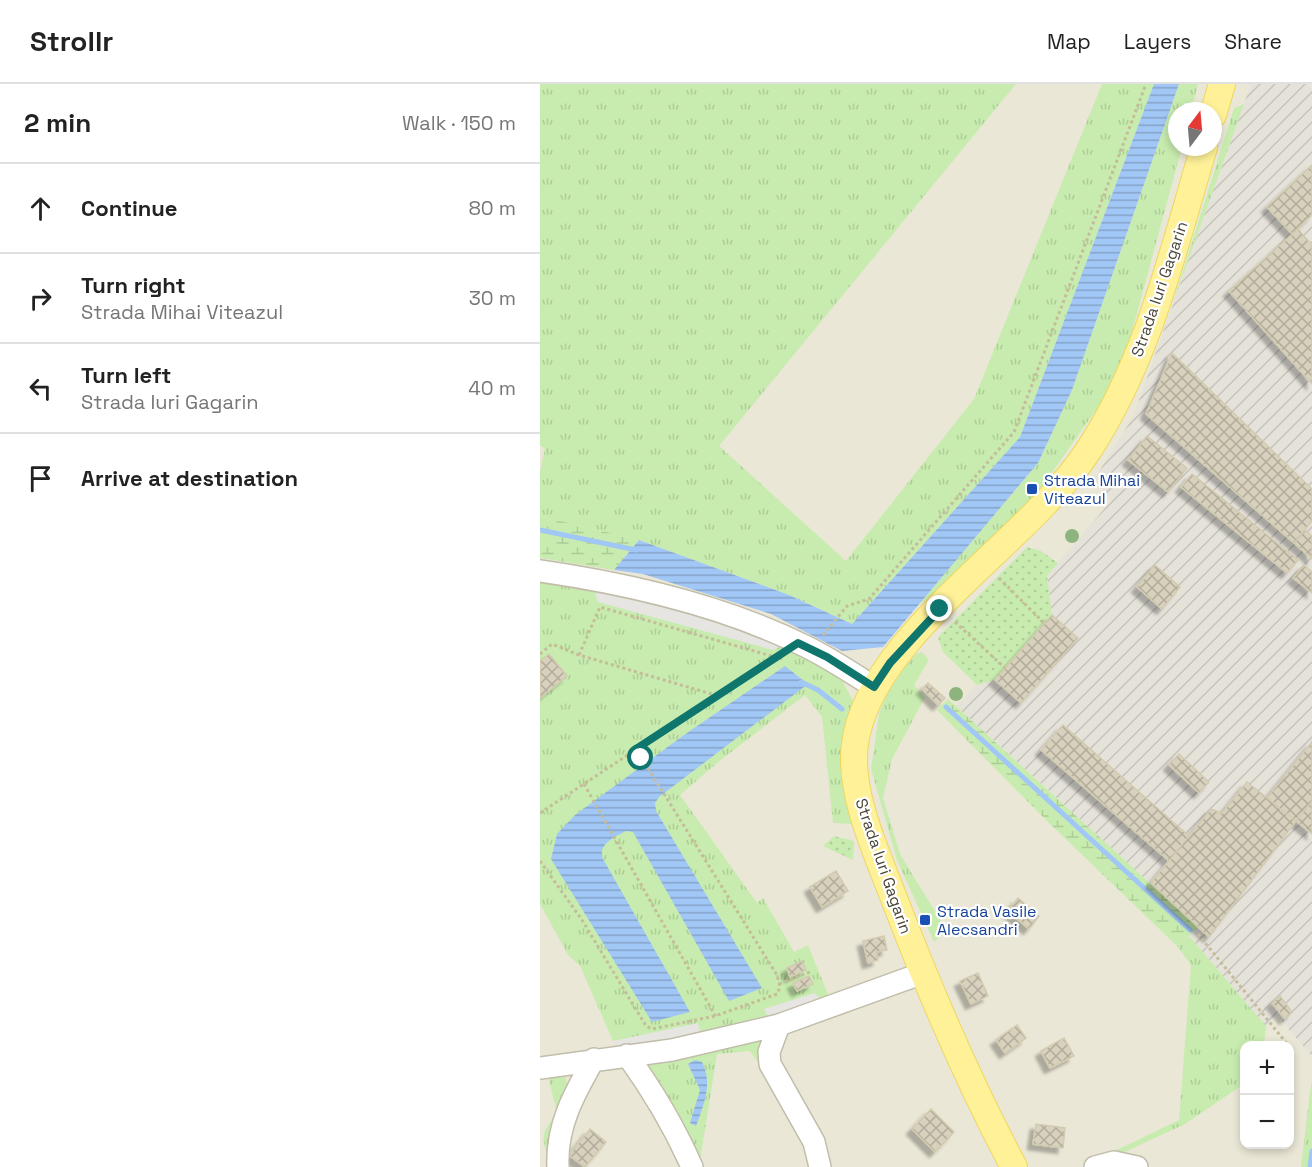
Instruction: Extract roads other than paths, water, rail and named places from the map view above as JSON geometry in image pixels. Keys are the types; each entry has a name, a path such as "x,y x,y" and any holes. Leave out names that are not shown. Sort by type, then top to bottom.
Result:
{"main road":[{"path":"1217,102 1222,84"},
{"name":"Strada Iuri Gagarin","path":"1014,1167 951,1041 871,837 857,783 855,744 874,687 901,649 1061,486 1103,427 1132,367 1156,306 1201,156"}],"street":[{"path":"540,571 640,589 739,619 827,657 874,687"},
{"path":"540,1068 672,1050 779,1025 923,973"},
{"path":"779,1025 768,1052 770,1064 814,1142 820,1167"},
{"path":"627,1055 664,1110 692,1167"},
{"path":"558,1167 560,1130 568,1109 594,1059"},
{"path":"1105,1165 1137,1167"}],"water":[{"path":"1154,84 1179,84 1173,102 1168,102 1168,115 1072,390 1038,463 883,647 842,651 771,614 643,574 614,570 639,540 789,595 852,624 1020,437"},
{"path":"785,666 808,684 659,797 655,803 656,811 762,988 729,1001 633,832 626,831 617,836 603,849 603,859 690,1012 652,1022 551,859 557,834 575,815 684,735"},
{"path":"695,1060 702,1062 707,1078 704,1102 696,1126 690,1123 700,1090 688,1064"}],"waterway":[{"path":"540,530 636,550"},
{"path":"801,682 818,690 842,709"},
{"path":"946,707 1190,930"},
{"path":"1310,1167 1312,1151"}],"place":[{"name":"Strada Mihai Viteazul","path":"1032,489"},
{"name":"Strada Vasile Alecsandri","path":"925,920"}]}
